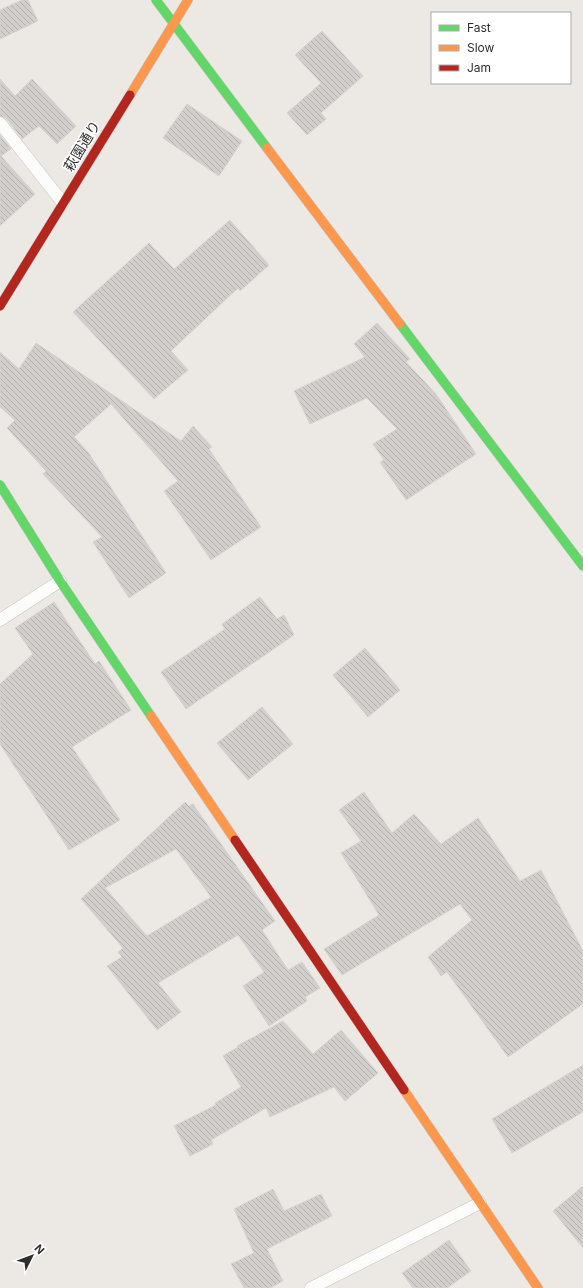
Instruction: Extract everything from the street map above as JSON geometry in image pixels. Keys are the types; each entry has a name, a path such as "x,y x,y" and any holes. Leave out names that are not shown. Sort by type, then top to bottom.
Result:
{"street":[{"path":"156,0 583,566"},
{"name":"萩園通り","path":"0,306 188,0"},
{"path":"0,485 60,581 538,1288"}],"lane":[{"path":"0,123 63,203"},
{"path":"0,620 60,581"},
{"path":"310,1288 480,1203"}],"building":[{"path":"22,0 28,0 38,21 0,39 0,10"},
{"path":"322,31 363,76 321,113 326,119 307,135 287,113 321,83 295,55"},
{"path":"0,79 15,96 32,79 76,126 57,144 39,126 22,139 6,118 0,116"},
{"path":"187,104 242,141 219,176 163,138"},
{"path":"0,135 11,149 1,156 35,194 0,226"},
{"path":"230,220 269,265 240,291 238,288 171,351 188,370 154,399 73,312 149,243 174,269"},
{"path":"377,323 410,359 406,362 436,394 476,454 406,500 380,462 384,460 373,444 397,429 367,398 310,424 294,391 365,357 354,344"},
{"path":"36,343 181,441 193,426 212,447 209,449 261,527 211,560 164,491 178,481 111,404 74,437 88,452 166,573 129,598 93,542 102,537 43,474 46,471 7,428 15,420 0,407 0,352 19,369"},
{"path":"260,597 277,619 284,615 294,635 186,709 161,672 225,629 222,624"},
{"path":"54,602 95,664 99,661 131,710 72,747 120,820 69,850 0,744 0,684 33,654 15,628"},
{"path":"365,648 400,690 368,717 333,675"},
{"path":"262,707 293,744 248,780 217,743"},
{"path":"364,792 392,833 414,814 441,844 478,818 520,881 541,870 583,951 583,1004 508,1057 447,972 441,976 428,957 472,920 460,904 342,975 324,949 379,915 341,853 361,841 339,810"},
{"path":"185,802 189,806 193,804 275,921 262,930 288,970 302,962 320,988 305,997 307,1001 269,1026 243,986 264,972 238,935 158,983 181,1012 157,1030 107,966 122,957 118,952 123,948 81,899","holes":["176,849 211,897 147,936 105,888"]},
{"path":"283,1021 313,1054 341,1030 378,1073 345,1101 334,1087 270,1117 266,1108 211,1140 213,1144 190,1156 174,1126 216,1105 215,1103 241,1087 223,1056 238,1047 237,1046"},
{"path":"583,1065 583,1112 512,1153 492,1119"},
{"path":"583,1186 583,1248 553,1211"},
{"path":"273,1189 284,1211 321,1194 332,1216 267,1249 283,1281 270,1288 244,1288 231,1264 254,1253 234,1209"},
{"path":"449,1240 471,1271 447,1288 413,1288 402,1273"}],"traffic: fast":[{"path":"156,0 267,148"},
{"path":"400,324 583,566"},
{"path":"0,485 60,581 151,716"}],"traffic: slow":[{"path":"130,95 188,0"},
{"path":"267,148 400,324"},
{"path":"151,716 235,840"},
{"path":"404,1090 538,1288"}],"traffic: jam":[{"path":"0,306 130,95"},
{"path":"235,840 404,1090"}]}
